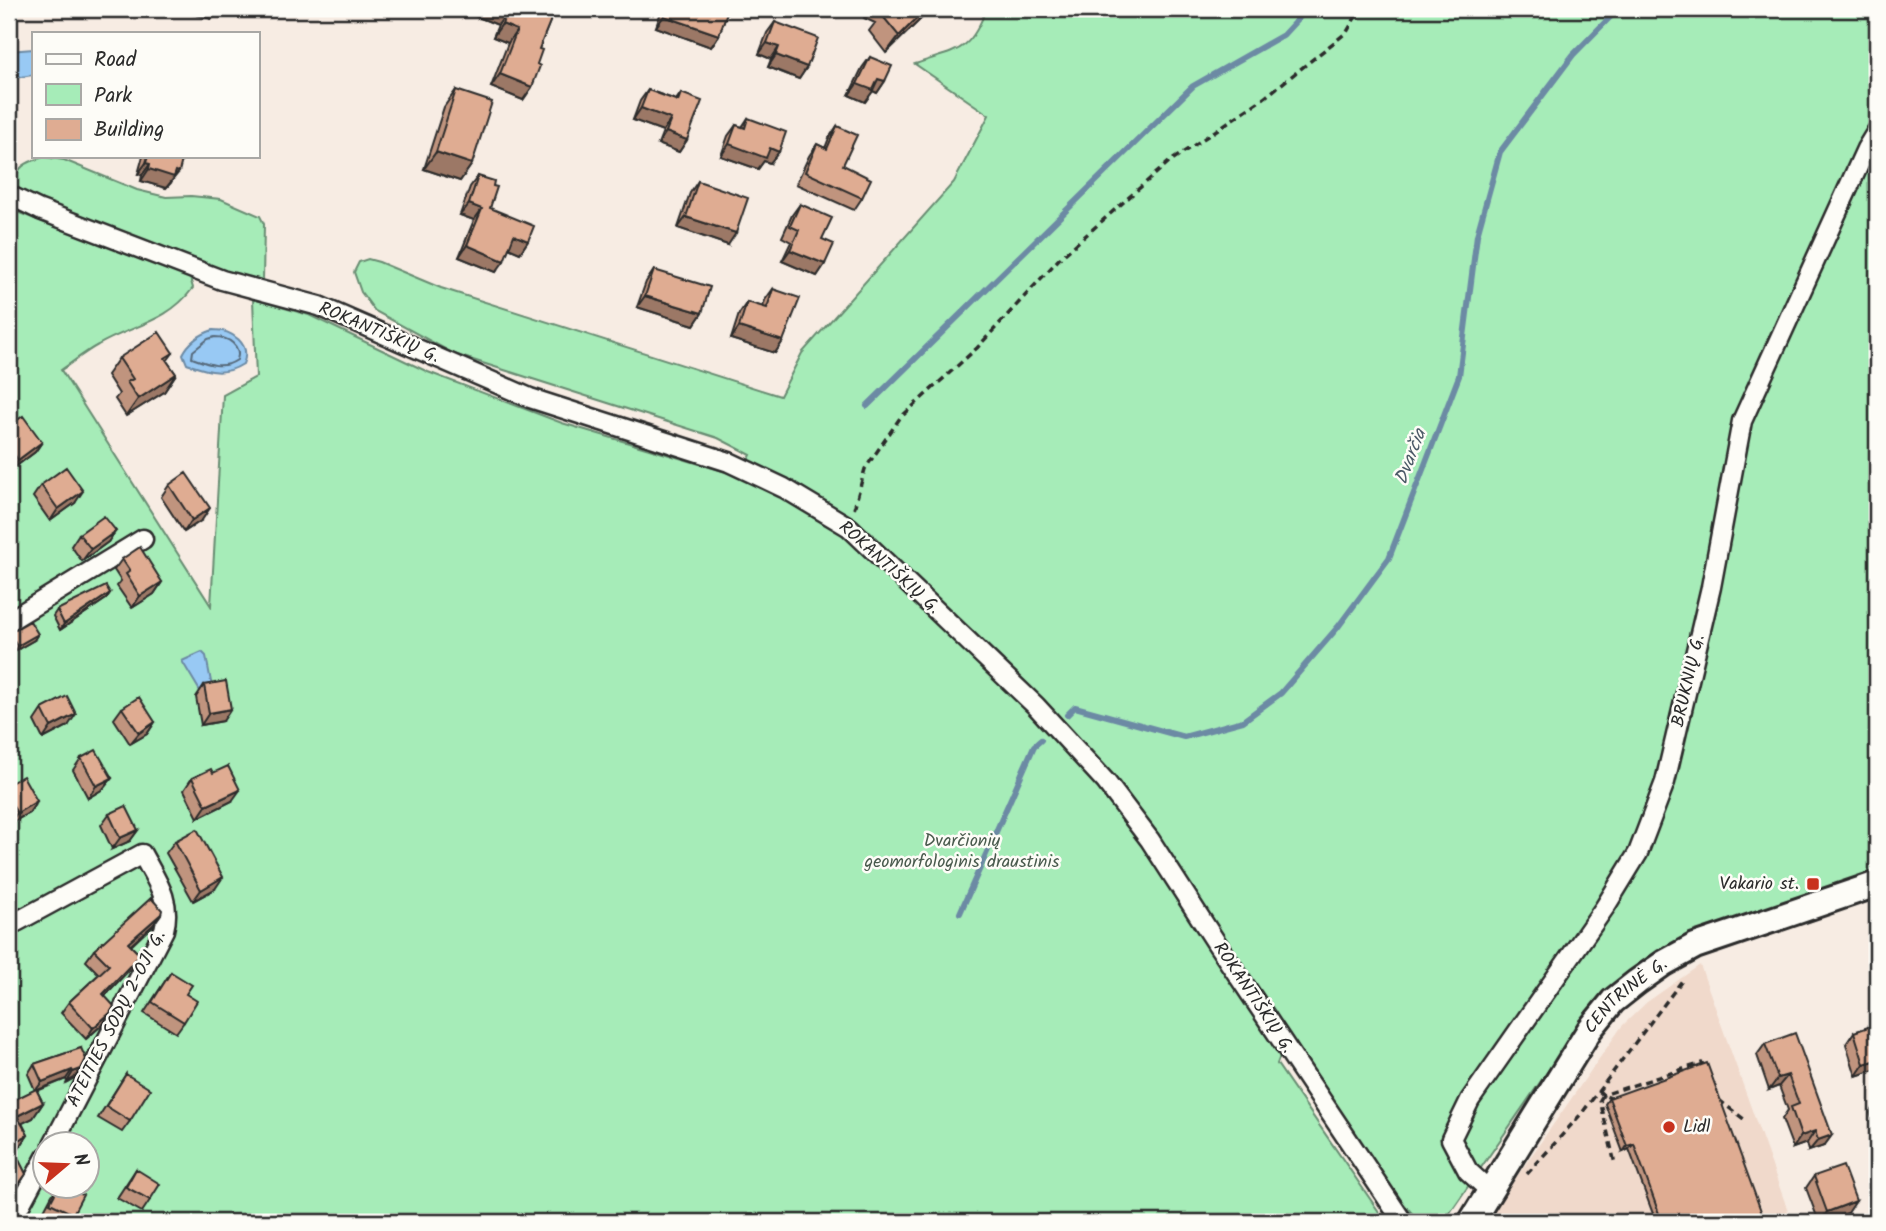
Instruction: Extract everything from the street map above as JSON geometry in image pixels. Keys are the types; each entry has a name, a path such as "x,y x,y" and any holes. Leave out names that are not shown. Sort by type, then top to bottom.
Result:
{"main road":[{"name":"CENTRINĖ G.","path":"1472,1222 1489,1190 1590,1029 1613,1001 1664,963 1695,946 1877,884"}],"street":[{"name":"BRUKNIŲ G.","path":"1489,1190 1468,1171 1451,1139 1470,1100 1605,907 1637,853 1665,782 1711,587 1742,421 1866,149 1877,131"},
{"name":"ROKANTIŠKIŲ G.","path":"9,195 40,210 222,281 319,306 530,398 729,462 784,488 849,527 1036,706 1106,782 1150,840 1226,959 1403,1222"},
{"path":"9,621 143,539"},
{"name":"ATEITIES SODŲ 2-OJI G.","path":"9,926 142,854 166,899 167,918 164,930 59,1130"},
{"path":"11,1222 32,1183"}],"path":[{"path":"849,527 865,469 900,418 976,348 1059,259 1113,210 1169,162 1264,98 1347,32 1360,9"},
{"path":"1519,1175 1528,1173 1599,1090 1688,973"},
{"path":"1615,1164 1600,1100 1603,1095 1702,1063 1707,1072"},
{"path":"1599,1090 1603,1095 1615,1100"},
{"path":"1716,1092 1720,1102 1745,1120"}],"shaded area":[{"path":"1700,965 1792,1222 1485,1222 1622,1026 1647,1002"}],"green space":[{"name":"Dvarčionių geomorfologinis draustinis","path":"986,9 1877,9 1877,873 1696,932 1659,950 1628,973 1599,1001 1561,1052 1449,1214 1432,1221 1416,1218 1389,1187 1287,1037 1277,1064 1386,1222 9,1222 9,209 190,278 193,288 172,309 98,345 61,370 211,606 223,395 256,377 253,299 309,315 428,372 562,423 740,476 751,455 718,438 454,354 375,311 361,292 354,272 359,262 368,259 379,262 441,288 780,396 802,353 954,182 989,115 915,64 960,48 974,35"},
{"path":"41,158 64,160 137,190 166,197 221,199 260,216 264,224 263,281 226,275 16,193 14,180 19,170 27,163"}],"water":[{"path":"32,49 32,75 9,79 9,51"},
{"path":"213,330 227,332 242,344 245,350 243,364 222,372 187,364 183,354 189,346"},
{"path":"202,652 206,656 212,687 200,691 182,661"}],"building":[{"path":"498,9 555,9 539,49 542,50 537,64 540,66 532,87 500,74 517,30 502,24 507,12"},
{"path":"666,9 728,9 719,35 664,16"},
{"path":"886,9 926,9 899,36 881,14"},
{"path":"775,22 818,38 807,67 776,55 779,47 767,43"},
{"path":"870,57 892,66 885,81 878,79 873,90 857,84"},
{"path":"456,90 492,102 472,164 436,152"},
{"path":"648,90 678,101 681,93 702,101 687,140 666,132 671,119 641,108"},
{"path":"748,118 786,132 779,152 770,148 766,158 729,144 736,125 745,128"},
{"path":"837,126 857,135 843,165 871,179 862,198 805,172 817,144 827,149"},
{"path":"147,158 182,158 179,172 176,171 174,177 149,169 150,164 146,163"},
{"path":"478,176 494,181 493,186 497,187 490,208 534,226 528,241 514,235 504,261 467,245 482,209 469,204"},
{"path":"698,181 748,198 736,233 686,217"},
{"path":"800,204 832,218 822,239 834,244 825,264 790,250 799,230 790,226"},
{"path":"654,270 710,287 702,313 645,296"},
{"path":"773,289 800,298 783,341 739,327 747,302 767,308"},
{"path":"159,332 173,353 165,358 176,374 138,399 127,382 133,379 119,358"},
{"path":"23,416 42,442 18,460 14,454 9,459 9,426"},
{"path":"66,467 83,491 58,509 41,485"},
{"path":"186,473 210,508 192,520 169,485"},
{"path":"104,516 116,531 91,549 79,534"},
{"path":"140,547 162,582 140,596 126,574 130,571 122,559"},
{"path":"106,586 110,593 64,624 57,610"},
{"path":"30,621 38,634 17,646 9,633"},
{"path":"226,681 231,709 209,713 204,685"},
{"path":"67,696 76,714 51,727 42,709"},
{"path":"139,697 155,722 139,733 122,708"},
{"path":"96,750 112,778 96,786 81,758"},
{"path":"228,766 240,790 206,806 192,778 211,769 213,773"},
{"path":"23,776 37,801 17,813 11,803 9,804 9,784"},
{"path":"126,806 138,830 120,838 109,814"},
{"path":"197,829 223,877 201,890 175,841"},
{"path":"151,898 162,910 161,914 128,943 140,955 103,994 114,1006 93,1028 69,1002 109,965 94,950"},
{"path":"171,972 192,985 186,994 197,1001 184,1022 152,1002"},
{"path":"1877,1024 1877,1060 1864,1064 1854,1032"},
{"path":"1795,1033 1832,1135 1818,1140 1815,1131 1801,1136 1791,1107 1799,1104 1788,1075 1778,1078 1765,1044"},
{"path":"9,1043 16,1055 9,1059"},
{"path":"81,1048 86,1059 81,1069 42,1082 34,1064"},
{"name":"Lidl","path":"1707,1063 1765,1222 1662,1222 1634,1144 1627,1146 1609,1098"},
{"path":"126,1074 150,1089 130,1121 106,1106"},
{"path":"36,1089 43,1103 17,1116 28,1135 11,1144 26,1174 16,1188 9,1174 9,1100 10,1102"},
{"path":"1843,1166 1856,1201 1827,1212 1814,1176"},
{"path":"136,1169 160,1184 150,1200 126,1187"},
{"path":"52,1200 80,1200 73,1214 50,1203"}],"waterway":[{"path":"867,406 1193,86 1283,35 1307,9"},
{"name":"Dvarčia","path":"1067,715 1075,707 1184,737 1243,721 1281,693 1338,627 1389,558 1459,376 1477,235 1500,152 1573,55 1618,9"},
{"name":"Dvarčia","path":"960,913 1034,746 1041,740"}],"place":[{"name":"Vakario st.","path":"1813,884"},
{"name":"Lidl","path":"1669,1127"}]}
